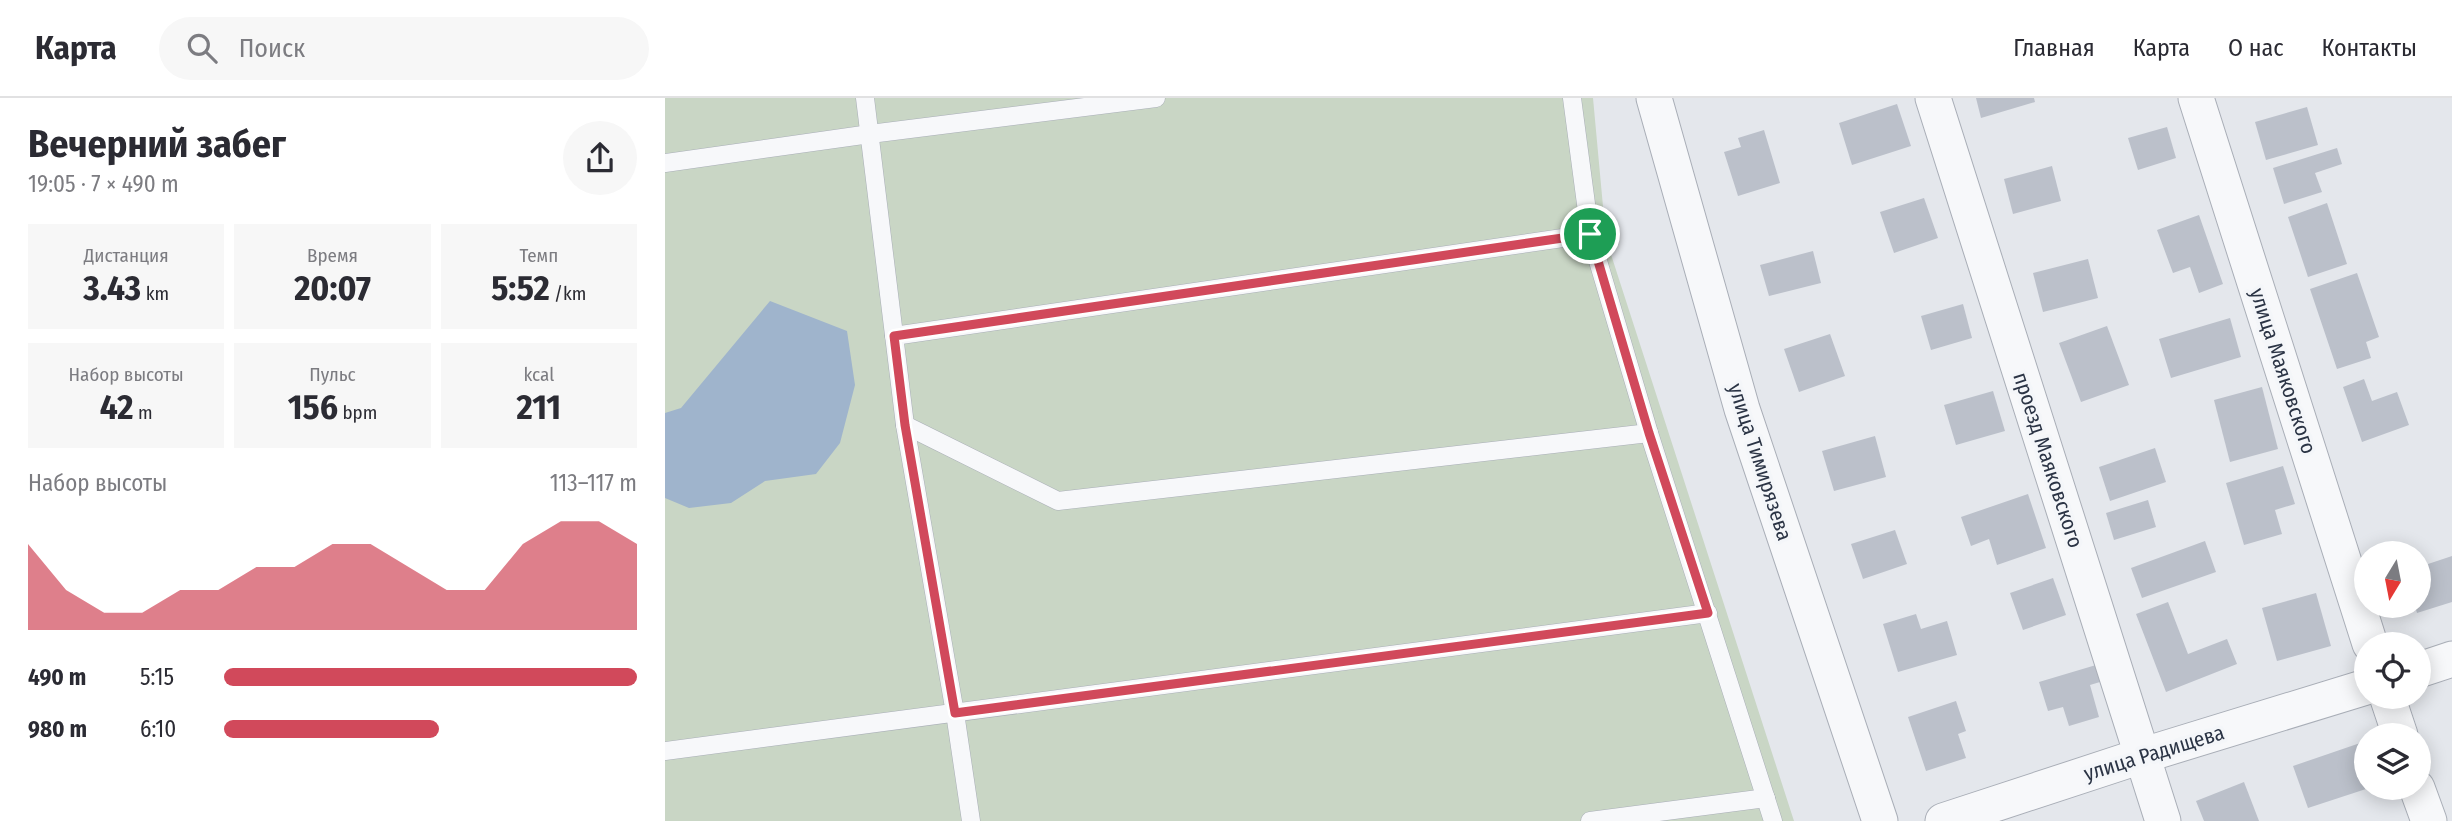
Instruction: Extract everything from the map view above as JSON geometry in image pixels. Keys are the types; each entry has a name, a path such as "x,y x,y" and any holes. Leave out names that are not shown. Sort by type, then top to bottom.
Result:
{"street":[{"name":"улица Тимирязева","path":"1654,98 1742,409 1880,821"},
{"name":"проезд Маяковского","path":"1933,98 2163,821"},
{"name":"улица Маяковского","path":"2196,98 2366,632"},
{"path":"2431,666 2452,659"},
{"name":"улица Радищева","path":"1943,821 2141,756 2354,691"},
{"path":"2421,800 2429,821"}],"lane":[{"path":"865,98 905,425 971,821"},
{"path":"665,163 1156,98"},
{"path":"1572,98 1590,234 1649,433 1773,821"},
{"path":"894,336 1590,234"},
{"path":"905,425 1058,501 1649,433"},
{"path":"665,751 1708,613"},
{"path":"1590,821 1766,798"}],"green space":[{"path":"665,98 1593,98 1606,239 1794,821 665,821"}],"water":[{"path":"770,301 847,331 855,385 840,443 816,474 765,481 731,503 689,508 665,498 665,413 681,408"}],"building":[{"path":"1976,98 2034,98 2035,102 1981,118"},
{"path":"1897,104 1911,146 1852,165 1839,123"},
{"path":"2307,107 2318,145 2266,160 2255,122"},
{"path":"2167,127 2176,158 2138,170 2128,138"},
{"path":"1764,130 1780,183 1738,196 1724,152 1741,147 1738,138"},
{"path":"2337,148 2342,164 2315,173 2322,192 2284,204 2273,168"},
{"path":"2052,166 2061,201 2013,214 2004,179"},
{"path":"1924,198 1938,238 1894,253 1880,212"},
{"path":"2327,203 2347,264 2308,277 2288,217"},
{"path":"2199,215 2223,284 2199,293 2190,267 2173,273 2157,230"},
{"path":"1813,251 1821,283 1769,296 1760,265"},
{"path":"2088,259 2098,298 2043,312 2033,273"},
{"path":"2357,273 2379,337 2366,342 2371,358 2337,369 2310,289"},
{"path":"1963,304 1972,338 1931,350 1921,316"},
{"path":"2230,318 2241,357 2171,378 2159,339"},
{"path":"2107,326 2129,385 2081,402 2059,343"},
{"path":"1830,334 1845,376 1799,392 1784,349"},
{"path":"2364,379 2372,401 2397,392 2409,425 2362,442 2343,387"},
{"path":"2262,387 2278,449 2230,462 2214,400"},
{"path":"1993,391 2005,431 1956,445 1944,405"},
{"path":"1875,436 1886,477 1834,491 1822,451"},
{"path":"2155,448 2166,482 2110,501 2099,467"},
{"path":"2283,466 2295,504 2275,510 2282,534 2244,545 2226,483"},
{"path":"2028,494 2046,548 1997,565 1989,539 1971,546 1961,517"},
{"path":"2148,500 2156,527 2114,540 2106,513"},
{"path":"1895,530 1907,564 1863,579 1851,544"},
{"path":"2205,541 2216,572 2142,598 2131,568"},
{"path":"2452,556 2452,602 2431,609 2431,563"},
{"path":"2053,578 2066,615 2023,630 2010,593"},
{"path":"2316,593 2331,646 2277,661 2262,608"},
{"path":"2168,602 2188,654 2227,639 2237,664 2166,692 2136,614"},
{"path":"1916,614 1921,629 1947,621 1957,655 1898,672 1883,624"},
{"path":"2096,665 2100,682 2090,685 2099,717 2069,726 2063,707 2048,711 2039,682"},
{"path":"1956,701 1966,731 1958,734 1966,758 1926,771 1908,717"},
{"path":"2354,745 2354,793 2308,808 2293,766"},
{"path":"2244,782 2259,821 2204,821 2196,801"}],"route":[{"path":"1590,234 1649,433 1708,613 955,713 905,425 894,336 1590,234"}]}
